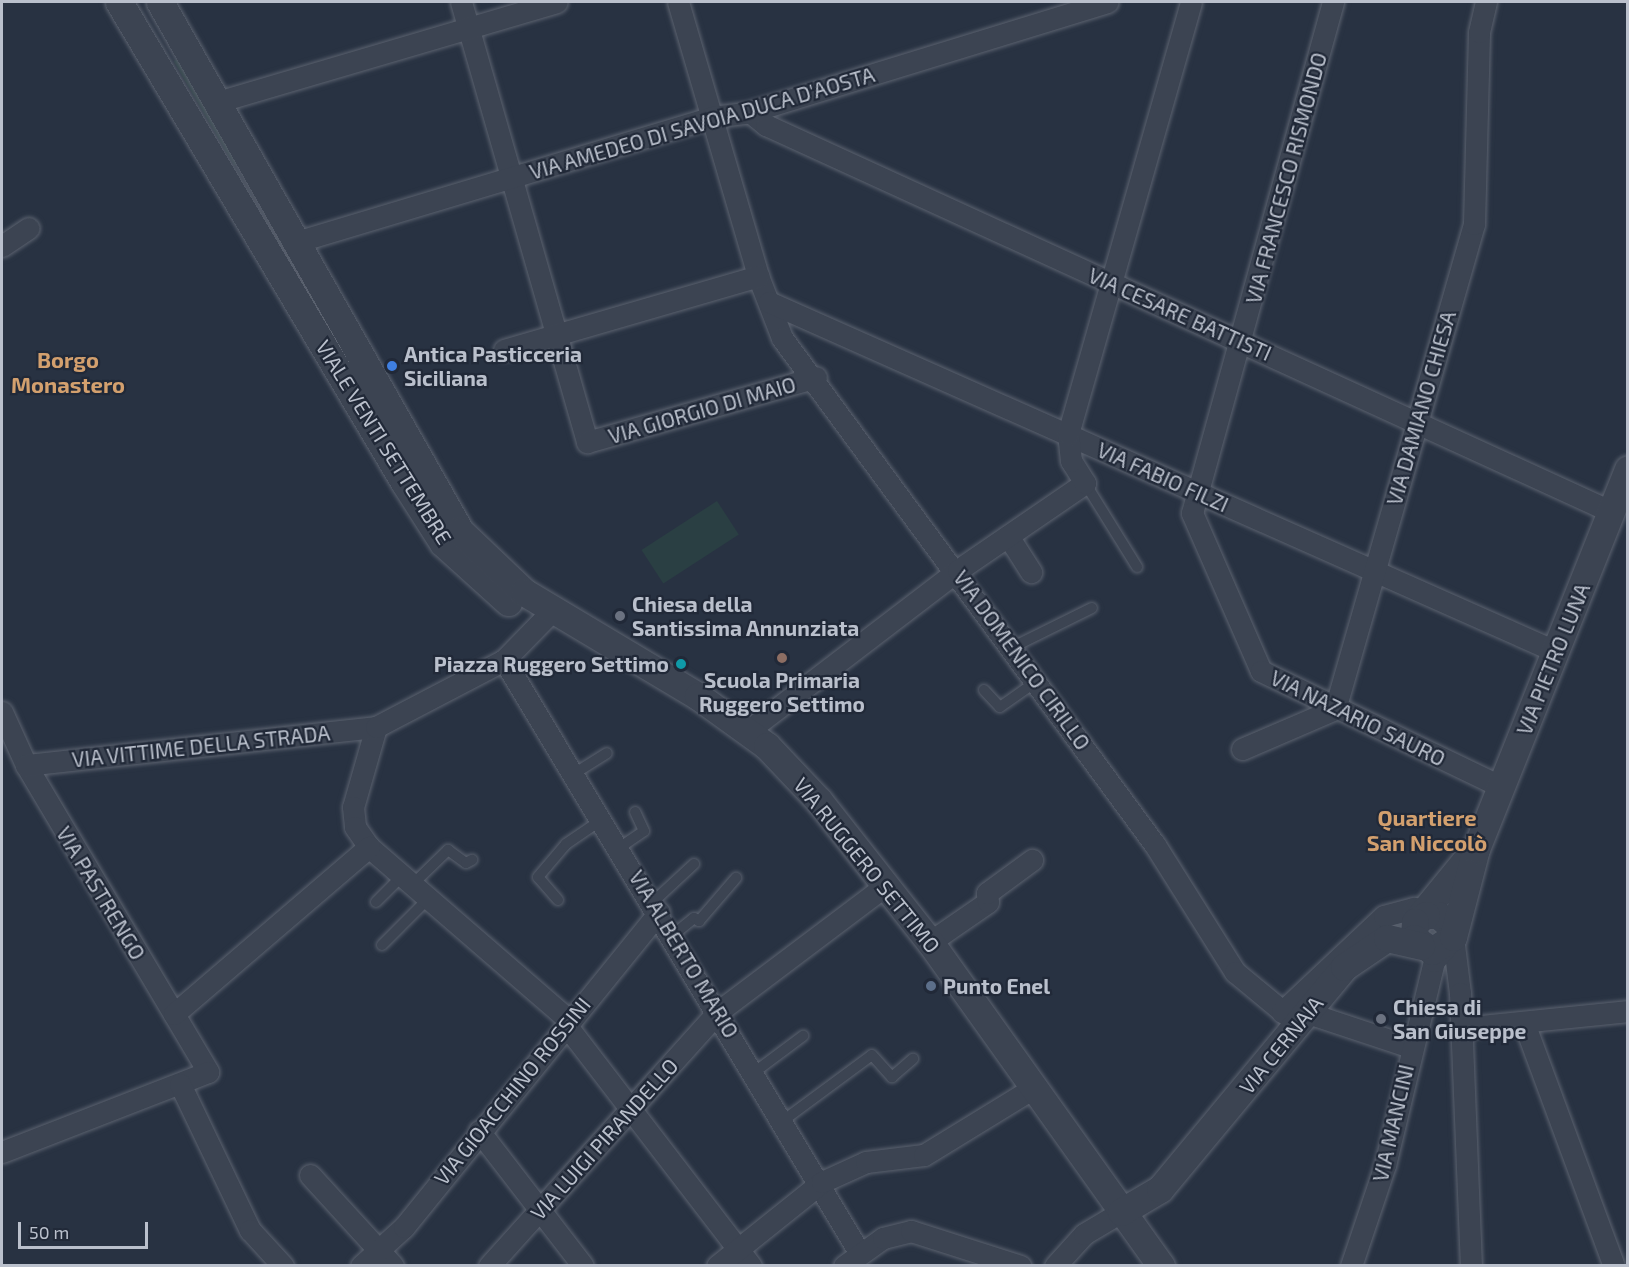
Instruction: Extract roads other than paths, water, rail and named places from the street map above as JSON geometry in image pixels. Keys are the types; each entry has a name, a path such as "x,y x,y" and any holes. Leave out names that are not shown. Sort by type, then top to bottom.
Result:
{"street":[{"name":"VIALE VENTI SETTEMBRE","path":"119,2 217,102 240,174 296,242 307,290"},
{"name":"VIALE VENTI SETTEMBRE","path":"160,2 168,51 307,290 365,395 452,537 516,609 552,611"},
{"path":"461,2 556,337"},
{"path":"217,102 557,2"},
{"name":"VIA DOMENICO CIRILLO","path":"678,2 758,276 782,338 816,377 1013,646 1155,845 1235,972 1296,1017"},
{"name":"VIA AMEDEO DI SAVOIA DUCA D'AOSTA","path":"296,242 712,117 750,112 1107,2"},
{"path":"744,1257 631,1110 568,1023 369,847 355,827 353,807 376,727 504,660 552,611 749,730 958,570 1085,483 1071,461 1068,434 1191,2"},
{"name":"VIA FRANCESCO RISMONDO","path":"1202,494 1333,2"},
{"name":"VIA DAMIANO CHIESA","path":"1335,709 1474,224 1479,32 1486,2"},
{"name":"VIA CESARE BATTISTI","path":"750,112 766,125 1612,512"},
{"path":"2,246 29,228"},
{"path":"504,350 556,337 758,276"},
{"name":"VIA FABIO FILZI","path":"769,302 1557,652"},
{"name":"VIA GIORGIO DI MAIO","path":"556,337 587,442 816,377"},
{"name":"VIA PIETRO LUNA","path":"1434,935 1476,849 1557,652 1628,469"},
{"name":"VIA NAZARIO SAURO","path":"1202,494 1192,513 1261,671 1335,709 1500,786"},
{"path":"1008,536 1031,572"},
{"name":"VIA ALBERTO MARIO","path":"504,660 822,1182 852,1259"},
{"path":"1242,750 1335,709"},
{"name":"VIA PASTRENGO","path":"2,712 26,765 208,1072 180,1084"},
{"name":"VIA VITTIME DELLA STRADA","path":"26,765 376,727"},
{"name":"VIA RUGGERO SETTIMO","path":"749,730 819,801 930,942 1161,1266"},
{"path":"174,1014 369,847"},
{"path":"930,942 988,902 987,893 1032,860"},
{"name":"VIA LUIGI PIRANDELLO","path":"489,1266 719,1011 886,885"},
{"name":"VIA GIOACCHINO ROSSINI","path":"361,1266 378,1248 404,1227 568,1023 656,907"},
{"name":"VIA CERNAIA","path":"1121,1212 1160,1189 1296,1017 1384,916 1434,935"},
{"path":"1434,935 1460,993"},
{"path":"1434,935 1460,993 1471,1266"},
{"name":"VIA CERNAIA","path":"1296,1017 1364,949 1387,938 1434,935"},
{"name":"VIA MANCINI","path":"1351,1266 1385,1165 1434,935"},
{"path":"1462,1028 1628,1011"},
{"path":"1296,1017 1411,1047"},
{"path":"1524,1023 1614,1266"},
{"path":"2,1152 180,1084 250,1230 283,1266"},
{"path":"717,1266 744,1257 822,1182 866,1162 924,1155 1035,1087"},
{"path":"479,1131 584,1266"},
{"path":"310,1175 393,1266"},
{"path":"1055,1266 1084,1234 1121,1212"},
{"path":"852,1259 911,1231 1022,1266"}],"lane":[{"path":"1085,483 1137,567"},
{"path":"1013,646 1092,608"},
{"path":"984,690 1000,707 1037,681"},
{"path":"573,774 607,753"},
{"path":"619,848 644,831 635,812"},
{"path":"558,900 538,877 566,844 601,820"},
{"path":"382,945 415,886 448,850 466,863 472,860"},
{"path":"656,907 694,864"},
{"path":"673,935 694,918 699,921 736,878"},
{"path":"376,902 415,886"},
{"path":"756,1071 803,1036"},
{"path":"784,1120 872,1055 892,1077 913,1059"}],"place":[{"name":"Antica Pasticceria Siciliana","path":"392,366"},
{"name":"Chiesa della Santissima Annunziata","path":"620,616"},
{"name":"Scuola Primaria Ruggero Settimo","path":"782,658"},
{"name":"Piazza Ruggero Settimo","path":"681,664"},
{"name":"Punto Enel","path":"931,986"},
{"name":"Chiesa di San Giuseppe","path":"1381,1019"}],"district":[{"name":"Borgo Monastero","path":"68,372"},
{"name":"Quartiere San Niccolò","path":"1427,830"}]}
